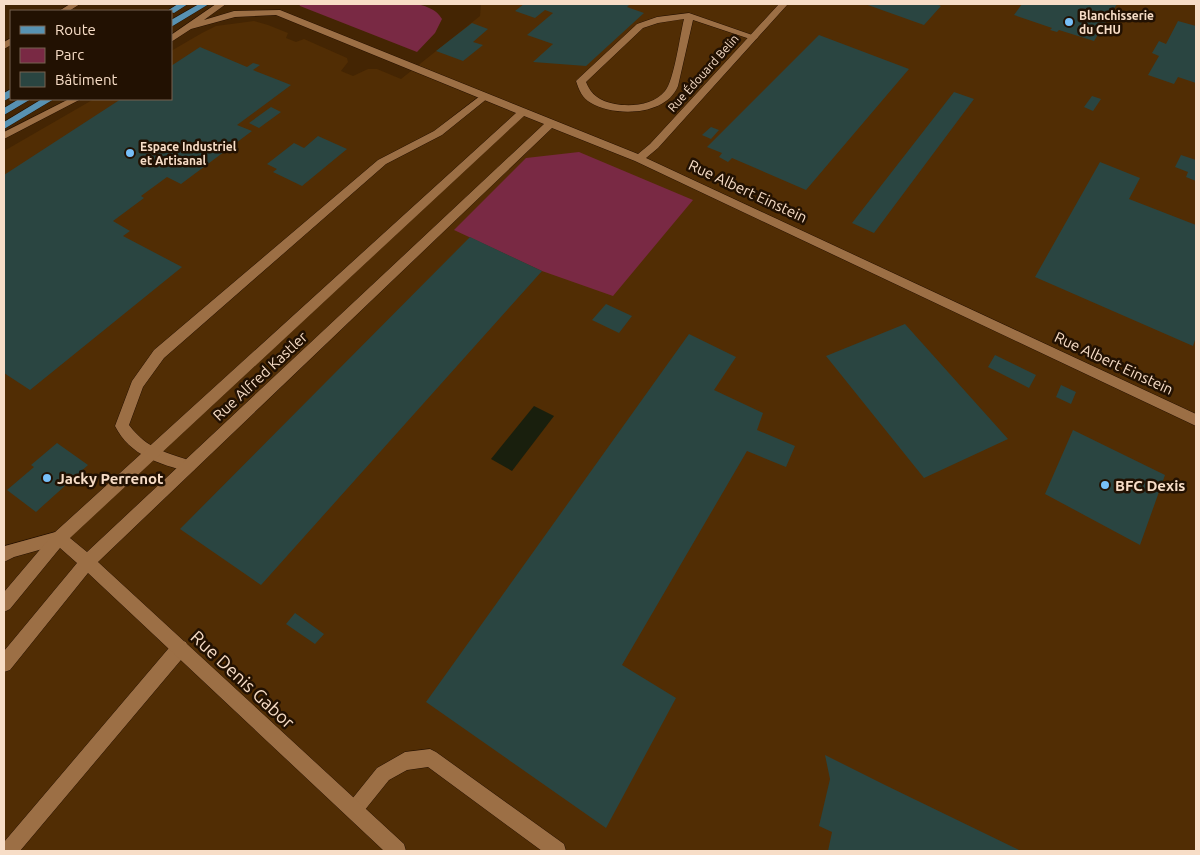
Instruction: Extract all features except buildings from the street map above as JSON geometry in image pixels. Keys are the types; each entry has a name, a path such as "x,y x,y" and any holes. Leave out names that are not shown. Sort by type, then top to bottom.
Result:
{"main road":[{"path":"172,10 184,4"},
{"path":"172,23 205,4"},
{"path":"4,112 24,100"},
{"path":"4,126 47,100"}],"street":[{"path":"65,10 76,4"},
{"path":"172,38 192,27 202,16 222,4"},
{"name":"Rue Édouard Belin","path":"639,159 654,146 784,4"},
{"name":"Rue Albert Einstein","path":"192,27 234,14 275,8 639,159 1196,420"},
{"path":"690,16 671,91 660,100 643,108 625,109 606,105 587,96 581,88 581,80 640,26 657,20 690,16 753,38"},
{"path":"189,466 151,455 133,442 122,426 137,385 159,354 382,162 438,133 484,96"},
{"path":"4,136 74,100"},
{"name":"Rue Alfred Kastler","path":"4,604 59,538 523,112"},
{"name":"Rue Alfred Kastler","path":"4,664 87,562 551,123"},
{"path":"4,555 59,538"},
{"name":"Rue Denis Gabor","path":"59,538 398,851"},
{"path":"8,851 180,648"},
{"path":"354,810 383,774 405,761 430,758 557,851"}],"shaded area":[{"path":"481,4 1196,4 1196,851 4,851 4,151 92,100 172,100 172,50 216,26 254,21 268,25 288,33 286,38 296,42 304,39 347,58 348,62 341,71 353,76 368,69 377,69 401,79 480,16"},
{"path":"534,406 554,416 512,471 491,459"}],"green space":[{"path":"299,4 418,4 435,11 442,19 435,33 417,52"},
{"path":"579,152 693,200 613,296 542,271 454,230 526,158"}],"place":[{"name":"Blanchisserie du CHU","path":"1069,22"},
{"name":"Espace Industriel et Artisanal","path":"130,153"},
{"name":"Jacky Perrenot","path":"47,478"},
{"name":"BFC Dexis","path":"1105,485"}]}
